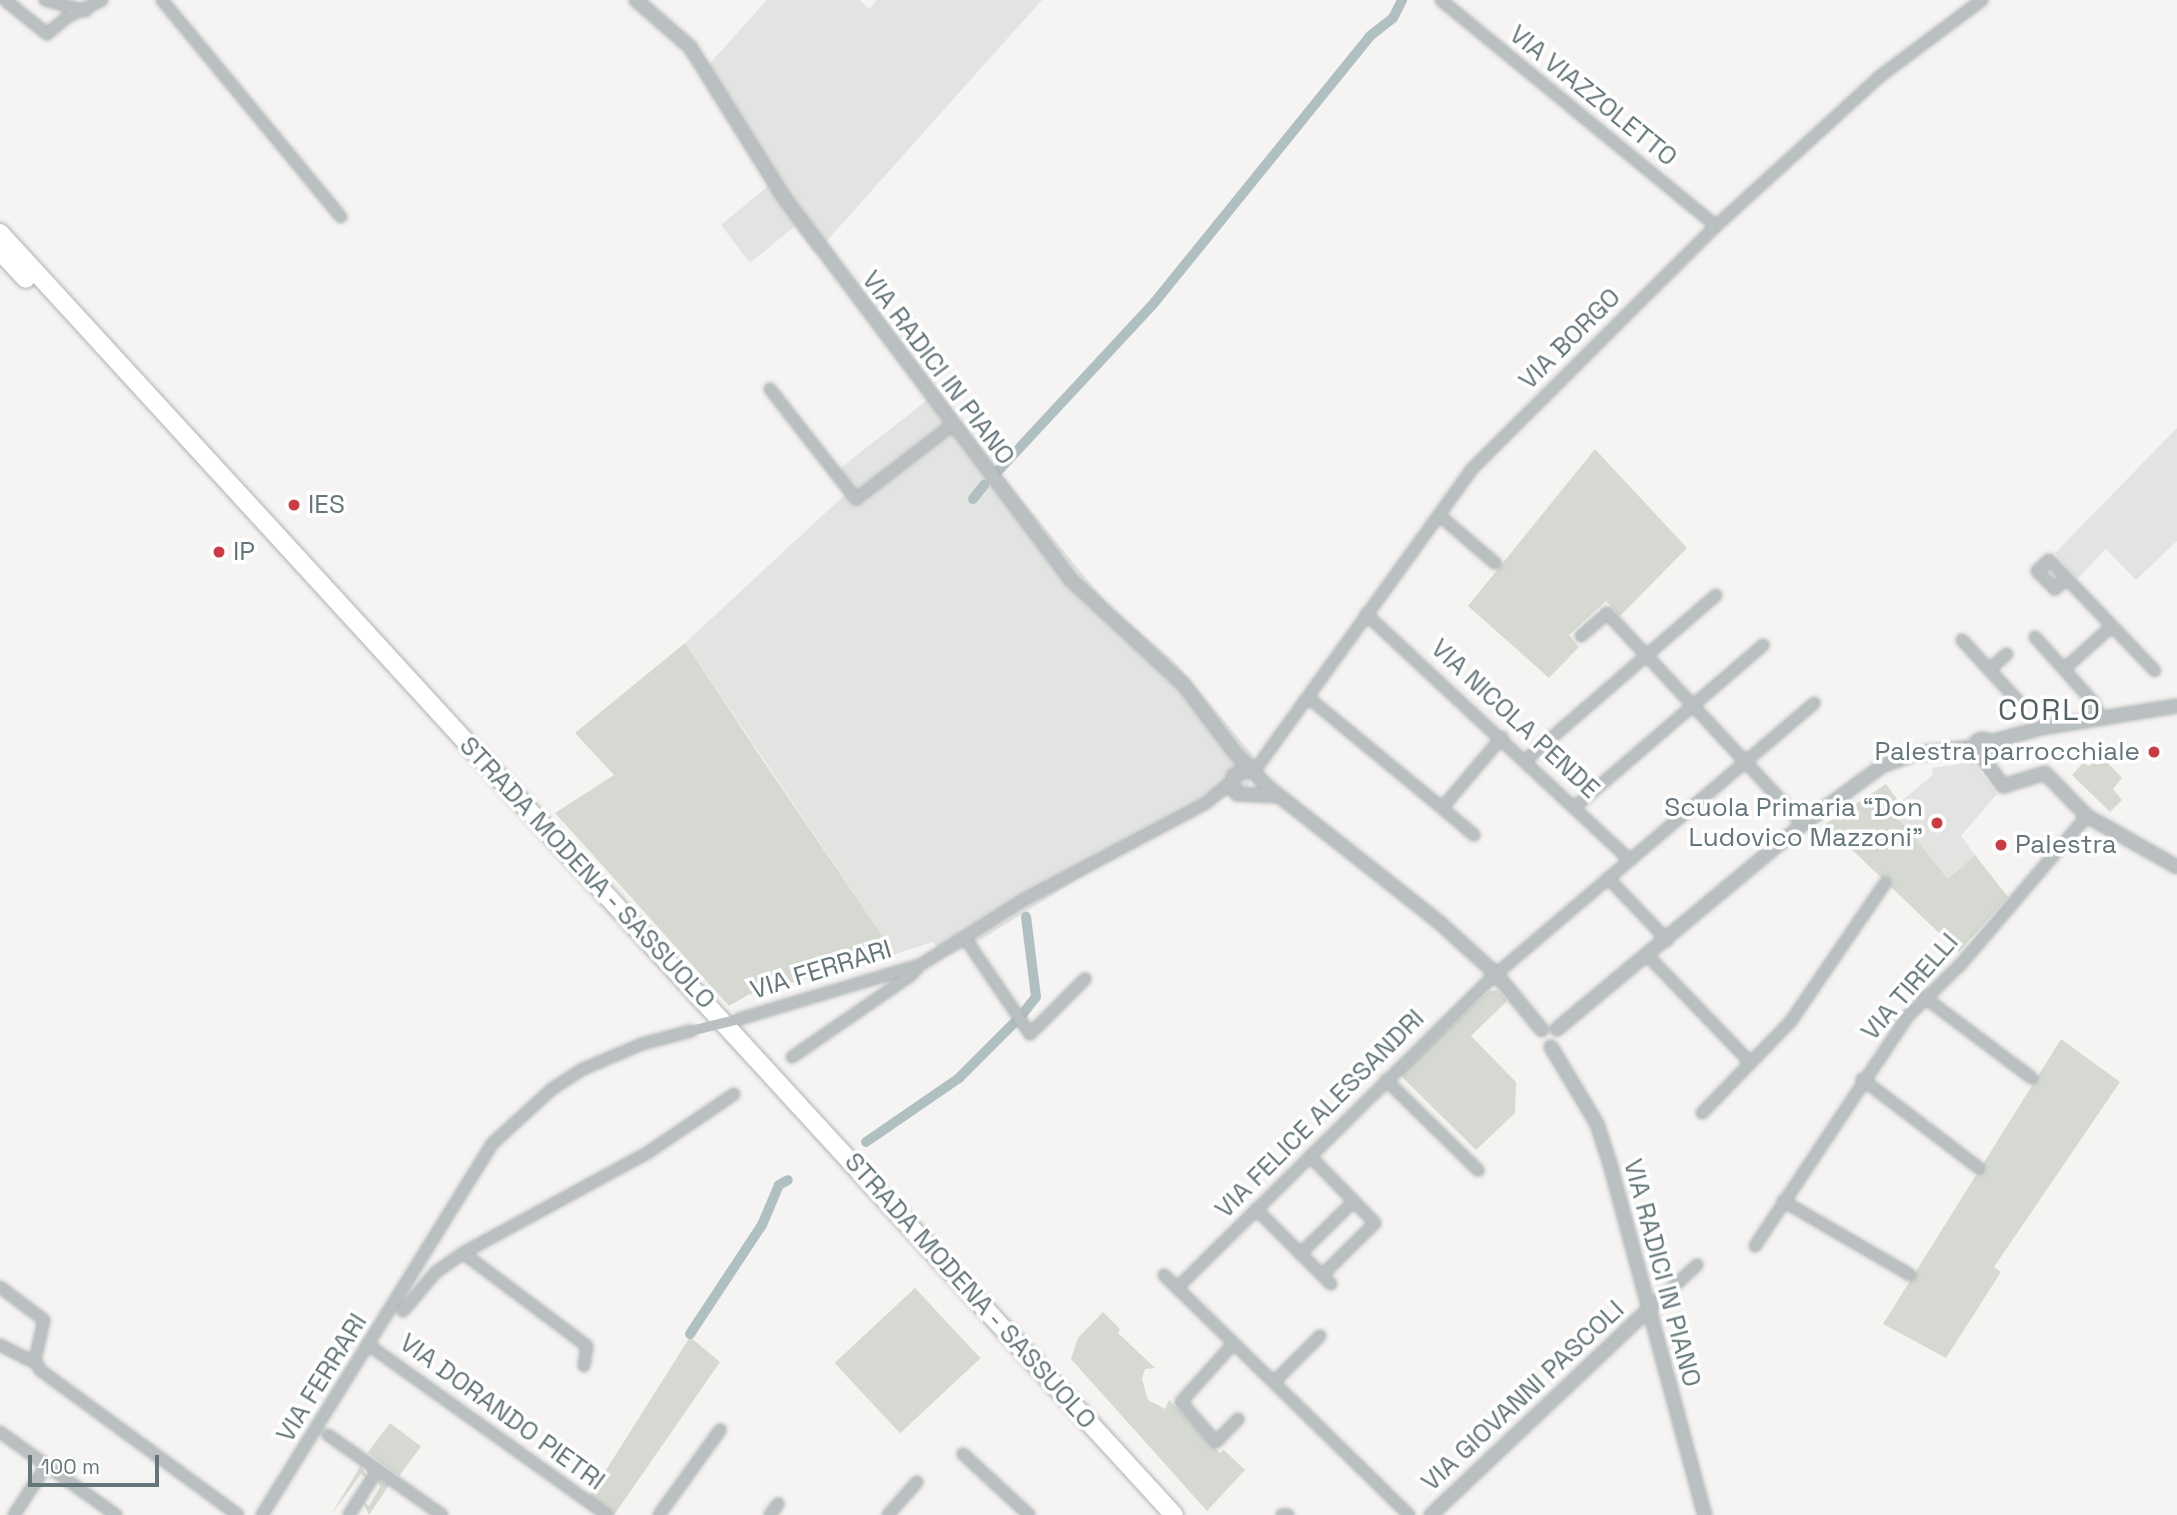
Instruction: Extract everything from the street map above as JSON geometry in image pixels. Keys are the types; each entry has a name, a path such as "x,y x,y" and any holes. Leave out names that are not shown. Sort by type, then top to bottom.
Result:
{"highway":[{"name":"STRADA MODENA - SASSUOLO","path":"0,233 1174,1515"},
{"name":"STRADA MODENA - SASSUOLO","path":"0,251 1159,1515"}],"street":[{"path":"5,0 43,34 67,17 86,11 102,0"},
{"path":"45,0 86,11"},
{"path":"162,0 341,217"},
{"name":"VIA RADICI IN PIANO","path":"636,0 690,47 785,199 1070,579 1184,685 1228,744 1279,796 1440,923 1496,974 1552,1035 1597,1124 1705,1515"},
{"name":"VIA VIAZZOLETTO","path":"1441,0 1716,226"},
{"name":"VIA BORGO","path":"1256,771 1310,699 1366,614 1472,470 1716,226 1878,77 1982,0"},
{"path":"770,389 856,499 952,425"},
{"path":"1439,515 1495,563"},
{"path":"2067,579 2155,671"},
{"path":"1527,759 1716,595"},
{"path":"1581,636 1608,612 1803,824"},
{"name":"VIA NICOLA PENDE","path":"1366,614 1527,759 1630,860"},
{"path":"2064,669 2111,626"},
{"path":"2035,637 2094,703 2100,718"},
{"path":"1962,640 2019,702"},
{"path":"1576,806 1763,645"},
{"path":"1989,670 2007,654"},
{"path":"1310,699 1474,835"},
{"name":"VIA FELICE ALESSANDRI","path":"1177,1288 1496,974 1814,703"},
{"path":"1552,1035 1803,824 1882,766 1914,754 1990,754 1990,742 2100,718 2177,706"},
{"path":"1442,808 1502,737"},
{"name":"VIA RADICI IN PIANO","path":"1228,744 1233,777 1247,797"},
{"path":"1978,752 1999,784 2008,787 2045,773 2087,816 2177,867"},
{"path":"1233,777 1256,771 1260,790 1247,797"},
{"name":"VIA FERRARI","path":"262,1515 370,1346 468,1177 523,1112 552,1088 612,1055 920,965 1025,899 1206,803 1233,777"},
{"path":"1247,797 1279,796"},
{"name":"VIA FERRARI","path":"1206,803 1247,797"},
{"name":"VIA TIRELLI","path":"1755,1246 1862,1079 1924,998 1961,964 2087,816"},
{"path":"1608,878 1667,940"},
{"path":"1702,1113 1791,1021 1885,883"},
{"path":"965,938 1030,1034 1085,979"},
{"path":"1648,956 1751,1062"},
{"name":"VIA FERRARI","path":"792,1057 910,976 920,965"},
{"path":"1924,998 2032,1078"},
{"path":"1862,1079 1979,1168"},
{"path":"1386,1080 1478,1170"},
{"name":"VIA FERRARI","path":"403,1311 436,1272 463,1253 647,1153 734,1094"},
{"path":"1310,1156 1375,1223 1322,1275"},
{"path":"1300,1254 1354,1201"},
{"path":"1783,1201 1910,1276"},
{"path":"1256,1209 1331,1284"},
{"path":"463,1253 587,1346 584,1366"},
{"path":"418,1264 436,1272"},
{"path":"1647,1311 1697,1265"},
{"path":"1164,1275 1409,1515"},
{"path":"0,1287 44,1320 36,1363"},
{"name":"VIA GIOVANNI PASCOLI","path":"1431,1515 1647,1311"},
{"path":"1274,1382 1320,1336"},
{"path":"1233,1344 1181,1402 1216,1442 1238,1419"},
{"path":"0,1345 36,1363 238,1515"},
{"name":"VIA DORANDO PIETRI","path":"370,1346 607,1515"},
{"path":"299,1458 328,1435 336,1399"},
{"path":"659,1515 720,1430"},
{"path":"0,1432 116,1515"},
{"path":"328,1435 442,1515"},
{"path":"963,1454 1029,1515"},
{"path":"14,1515 47,1466"},
{"path":"354,1513 378,1469"},
{"path":"889,1515 917,1482"},
{"path":"770,1515 778,1504"},
{"path":"1282,1515 1288,1515"}],"shaded area":[{"path":"767,0 860,0 869,9 877,0 1042,0 815,254 794,227 750,263 721,225 768,186 703,71"},
{"path":"935,394 1109,606 1173,660 1254,756 1249,785 1113,857 969,947 945,957 933,942 895,954 685,643 850,490 839,469"},
{"path":"2177,428 2177,541 2136,580 2106,549 2077,579 2055,553"},
{"path":"1595,449 1687,548 1620,616 1606,601 1569,635 1579,647 1549,678 1468,606"},
{"path":"685,643 895,954 748,995 729,1006 555,813 614,775 575,733"},
{"path":"2104,759 2122,778 2113,789 2122,800 2110,812 2072,775 2083,763 2090,766 2092,760 2098,765"},
{"name":"Scuola Primaria “Don Ludovico Mazzoni”","path":"1973,762 1997,794 1961,836 1975,855 1948,879 1891,809 1933,775 1932,768"},
{"path":"1886,784 1899,802 1891,809 1948,879 1975,855 2008,897 1959,952 1825,824"},
{"path":"1498,990 1507,1001 1471,1036 1516,1082 1515,1113 1476,1150 1400,1075 1489,991"},
{"path":"2061,1039 2120,1082 1994,1267 2001,1272 1946,1358 1883,1324"},
{"path":"915,1288 980,1358 900,1433 835,1363"},
{"path":"1103,1312 1120,1329 1118,1333 1155,1368 1145,1369 1142,1379 1148,1400 1165,1409 1169,1400 1220,1453 1224,1450 1245,1470 1207,1511 1071,1359 1078,1338"},
{"path":"690,1337 720,1362 614,1515 589,1497"},
{"path":"390,1423 421,1446 399,1476 368,1453"},
{"path":"361,1465 367,1478 361,1474 331,1515"},
{"path":"378,1480 390,1484 369,1515 363,1502 369,1506 380,1487"}],"waterway":[{"path":"998,471 1154,303 1370,36 1393,18 1402,0"},
{"path":"973,499 984,485"},
{"path":"1021,1016 1036,997 1026,917"},
{"path":"866,1142 959,1078 1014,1023"},
{"path":"690,1334 762,1225 779,1185 788,1180"}],"place":[{"name":"IES","path":"294,505"},
{"name":"IP","path":"219,552"},
{"name":"Palestra parrocchiale","path":"2154,752"},
{"name":"Scuola Primaria “Don Ludovico Mazzoni”","path":"1937,823"},
{"name":"Palestra","path":"2001,845"}],"district":[{"name":"CORLO","path":"2050,710"}]}
